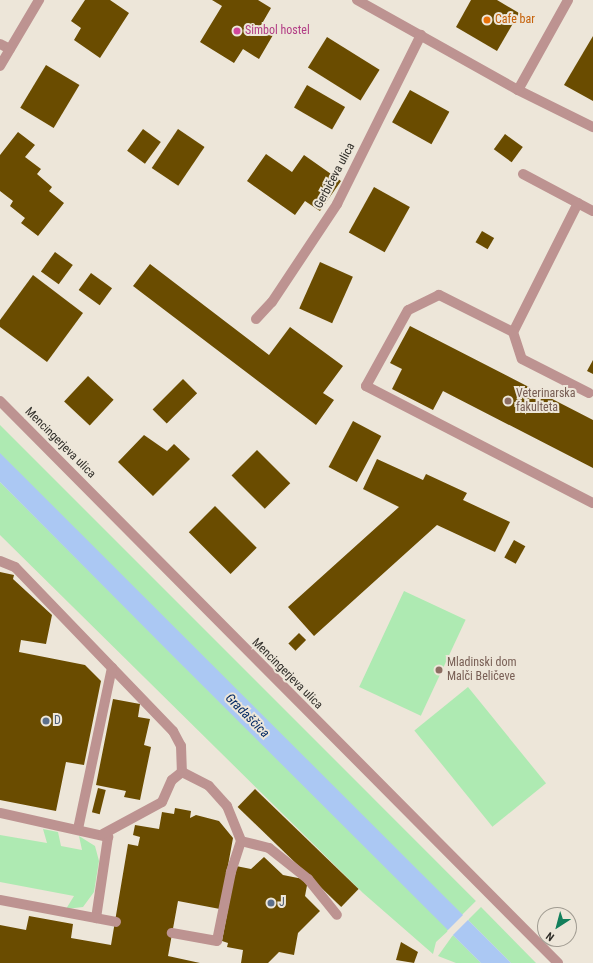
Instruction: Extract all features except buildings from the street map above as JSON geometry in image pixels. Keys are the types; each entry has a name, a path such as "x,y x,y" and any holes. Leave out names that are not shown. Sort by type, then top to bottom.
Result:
{"street":[{"path":"0,66 39,0"},
{"path":"357,0 518,90 593,127"},
{"path":"518,90 568,0"},
{"name":"Gerbičeva ulica","path":"256,319 272,302 337,204 421,35"},
{"path":"0,44 10,49"},
{"path":"523,174 593,211"},
{"path":"513,332 578,203"},
{"path":"589,393 522,359 513,332 439,294 408,310 366,386 593,503"},
{"name":"Mencingerjeva ulica","path":"0,401 558,963"},
{"path":"0,561 15,567 173,731 181,746 182,772"},
{"path":"78,829 112,668"},
{"path":"0,813 103,834 162,802 172,780 182,772"},
{"path":"172,933 217,941 231,872 241,841 235,819 217,793 182,772"},
{"path":"96,918 110,843 103,834"},
{"path":"241,841 269,848 308,878 337,915"},
{"path":"0,900 116,922"}],"green space":[{"path":"0,425 476,901 456,921 0,465"},
{"path":"0,482 449,930 436,942 433,954 363,893 0,535"},
{"path":"404,591 466,620 421,716 359,687"},
{"path":"468,687 546,783 492,827 414,730"},
{"path":"43,829 58,832 61,846 82,850 79,836 95,846 99,861 94,892 83,907 66,909 74,896 0,882 0,835 47,843"},
{"path":"481,907 536,963 511,963 468,920"},
{"path":"453,935 481,963 456,963 438,956"}],"water":[{"name":"Gradaščica","path":"0,453 511,963 481,963 173,656 0,482"}],"pier":[{"path":"464,914 469,919 452,936 447,931"}],"place":[{"name":"Cafe bar","path":"487,20"},
{"name":"Simbol hostel","path":"237,31"},
{"name":"Veterinarska fakulteta","path":"508,401"},
{"name":"Mladinski dom Malči Beličeve","path":"439,670"},
{"name":"D","path":"46,721"},
{"name":"J","path":"271,903"}]}
